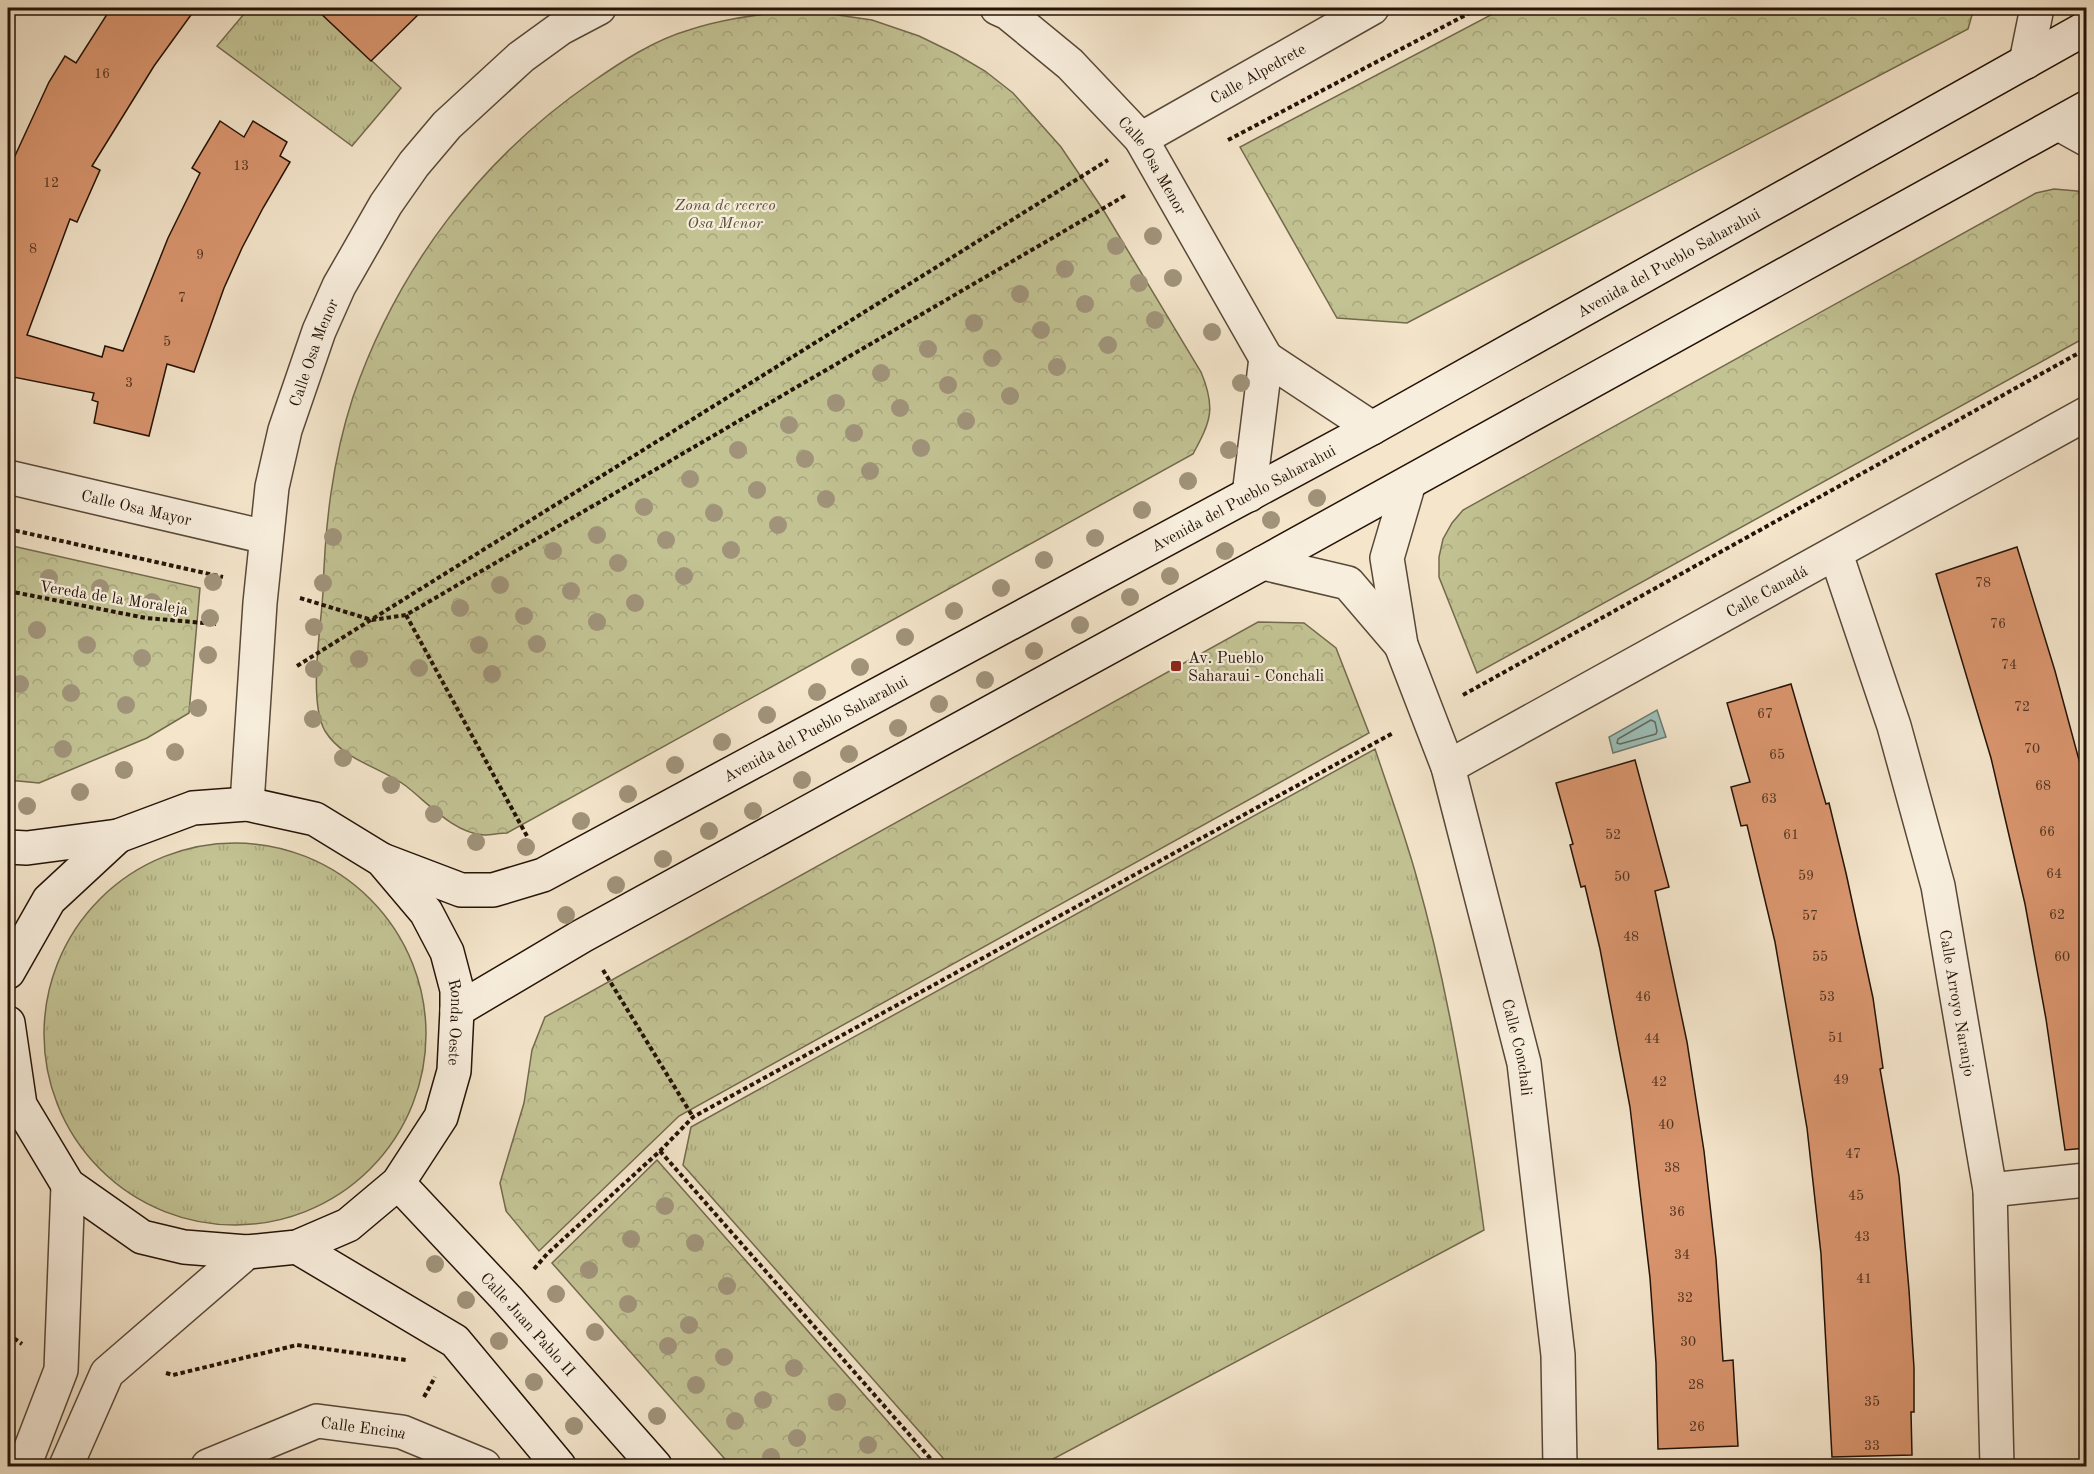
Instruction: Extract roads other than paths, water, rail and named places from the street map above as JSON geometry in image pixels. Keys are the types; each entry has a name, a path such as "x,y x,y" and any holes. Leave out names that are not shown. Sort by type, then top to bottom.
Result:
{"street":[{"name":"Calle Osa Menor","path":"247,804 261,586 272,487 285,430 319,331 339,286 386,204 414,164 447,125 521,57 561,28 599,8"},
{"name":"Calle Osa Menor","path":"997,8 1008,14 1070,64 1141,139 1266,358"},
{"name":"Calle Alpedrete","path":"1141,139 1372,8"},
{"path":"2026,62 2037,8"},
{"name":"Avenida del Pueblo Saharahui","path":"382,860 461,890 493,890 543,875 1372,428 2086,28"},
{"path":"457,1010 582,936 1409,483 2077,124"},
{"path":"1249,495 1266,358 1372,428"},
{"name":"Calle Canadá","path":"1448,767 2086,414"},
{"name":"Calle Osa Mayor","path":"8,477 266,537"},
{"name":"Calle Conchali","path":"1409,483 1387,558 1401,645 1448,767 1524,1063 1558,1355 1560,1467"},
{"name":"Calle Arroyo Naranjo","path":"1836,554 1894,726 1938,886 1990,1190 1997,1467"},
{"name":"Calle Conchali","path":"1263,563 1348,583 1401,645"},
{"name":"Ronda Oeste","path":"8,847 27,848 118,836 194,808 247,804 315,819 382,860 426,912 447,952 457,990 454,1071 441,1117 398,1183 348,1225 297,1247 247,1252 184,1247 142,1238 68,1185 20,1105 8,1023"},
{"name":"Ronda Oeste","path":"8,972 48,900 118,836"},
{"path":"1990,1190 2086,1180"},
{"name":"Calle Juan Pablo II","path":"398,1183 507,1299 655,1467"},
{"path":"24,1467 61,1370 68,1185"},
{"path":"297,1247 455,1341 559,1467"},
{"path":"66,1467 107,1373 247,1252"},
{"name":"Calle Encina","path":"208,1467 317,1421 402,1432 484,1467"}],"water":[{"path":"1657,710 1666,737 1613,753 1609,737"}],"place":[{"name":"Av. Pueblo Saharaui - Conchali","path":"1176,666"}],"park label":[{"name":"Zona de recreo Osa Menor","path":"725,213"}]}
